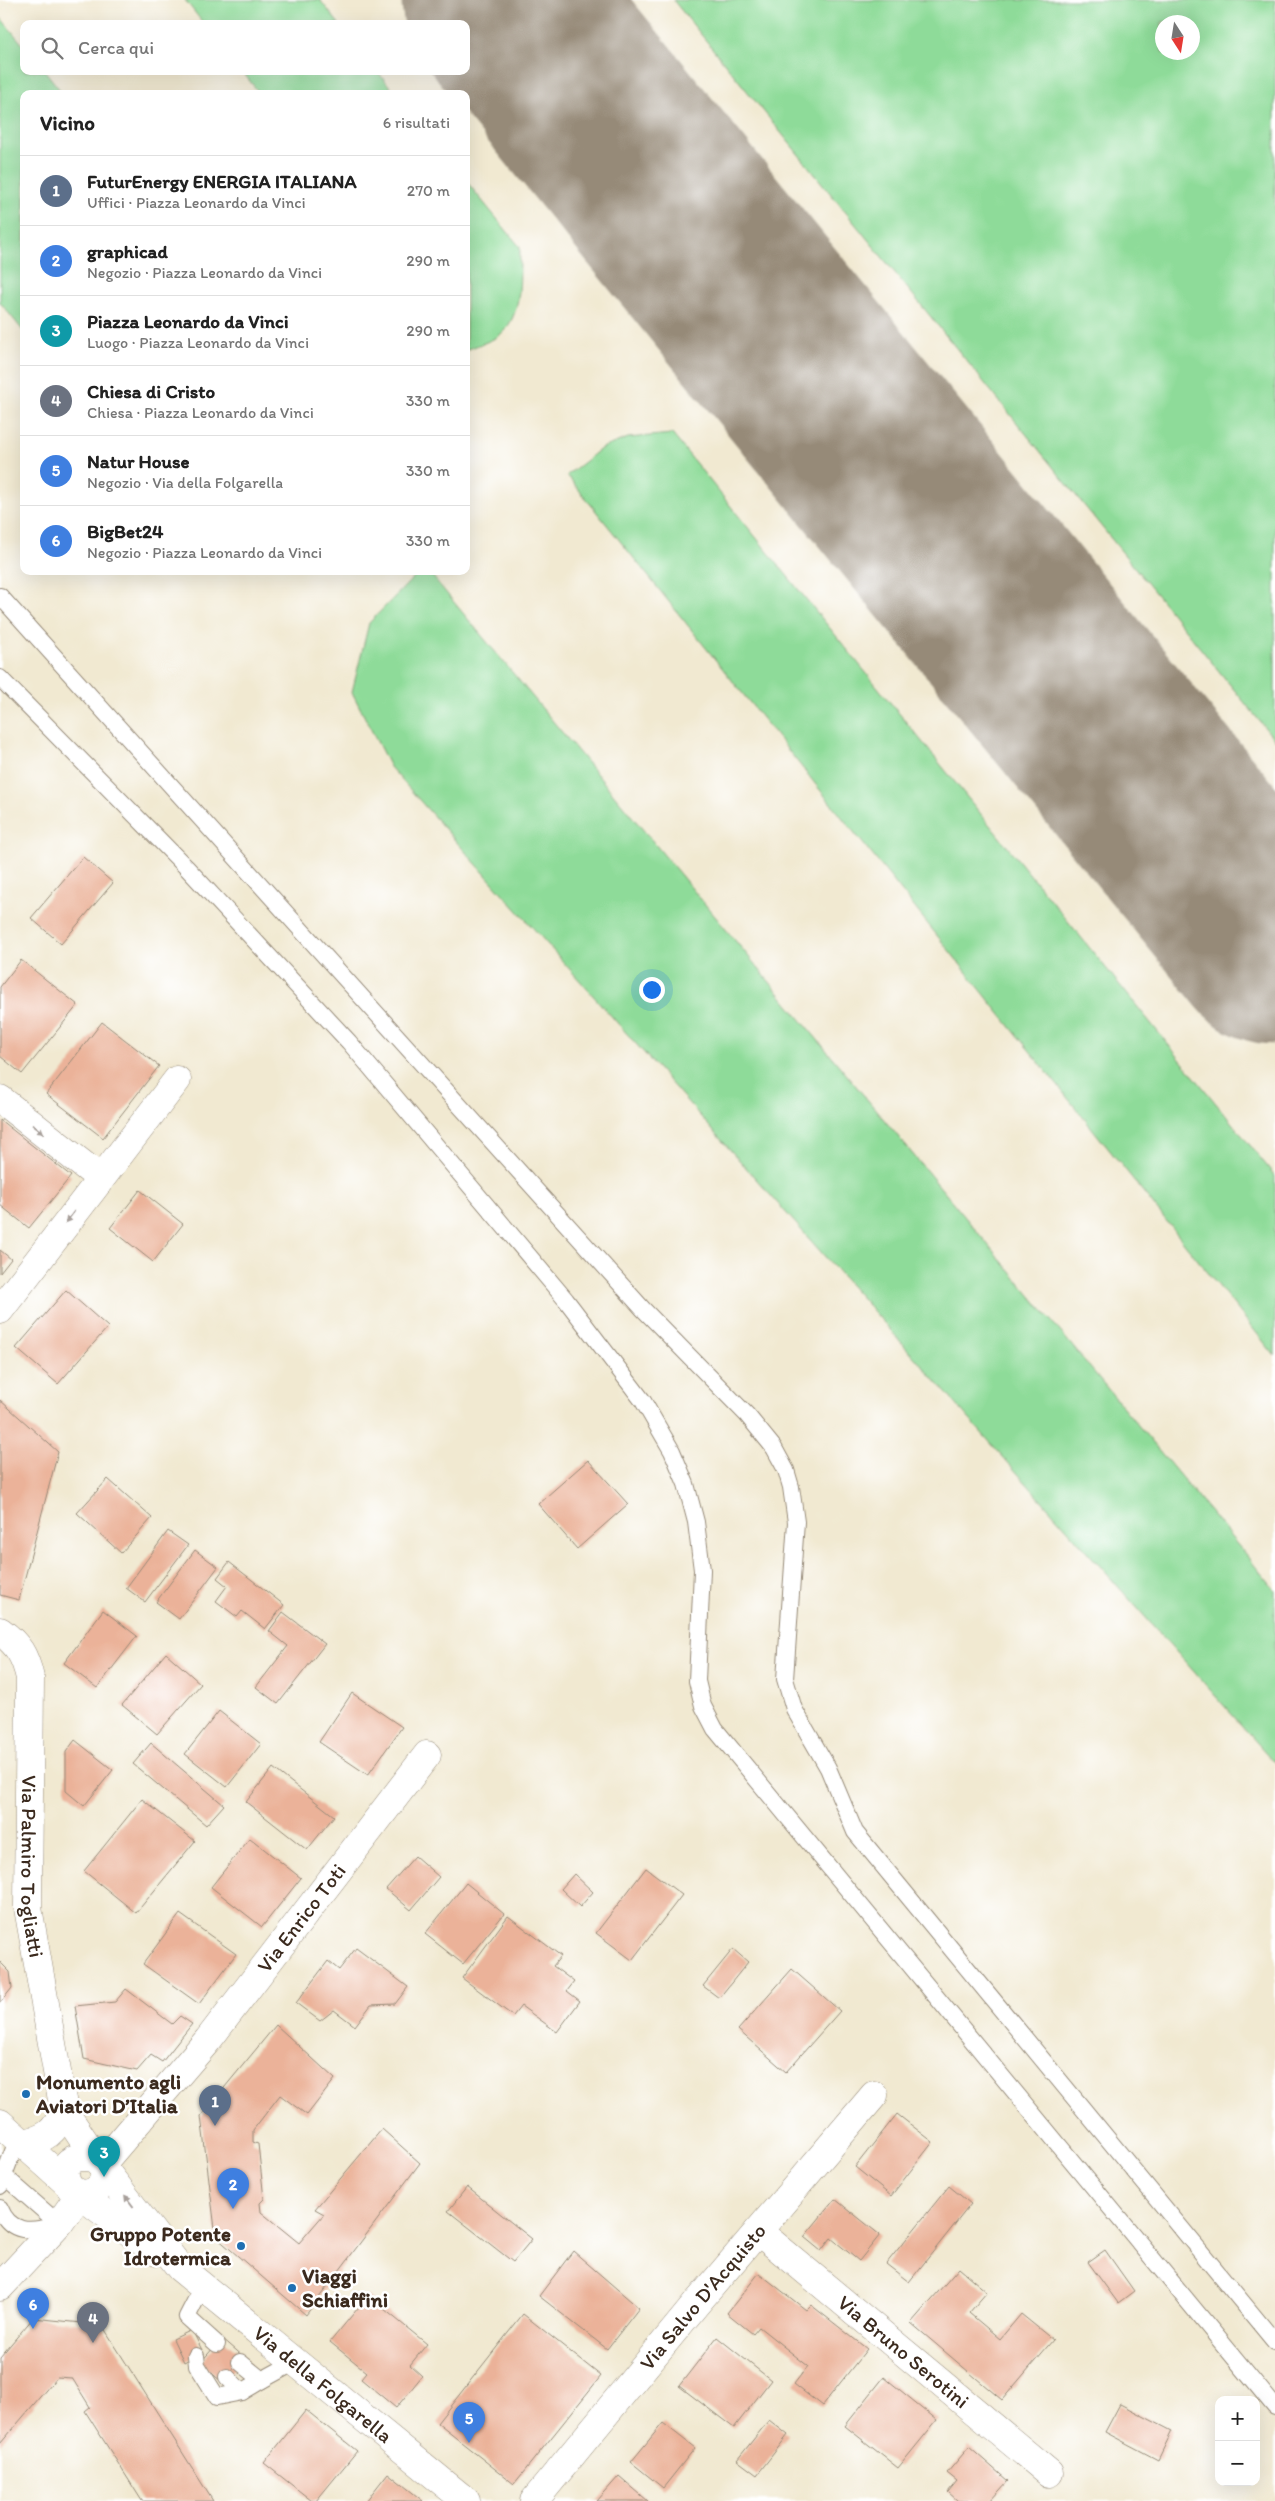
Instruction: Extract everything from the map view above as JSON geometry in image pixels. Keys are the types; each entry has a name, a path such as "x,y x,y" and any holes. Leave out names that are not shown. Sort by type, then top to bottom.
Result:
{"street":[{"path":"0,1310 177,1080"},
{"path":"0,1099 100,1178"},
{"name":"Via Palmiro Togliatti","path":"0,1631 10,1638 25,1657 30,1678 28,1908 64,2111"},
{"name":"Via Enrico Toti","path":"99,2163 174,2082 427,1755"},
{"name":"Via Salvo D'Acquisto","path":"534,2501 758,2231 874,2095"},
{"path":"14,2135 40,2140 52,2133 64,2111 99,2163 180,2268"},
{"path":"14,2135 73,2188 180,2268"},
{"path":"73,2188 92,2193 98,2189 104,2178 99,2163"},
{"path":"7,2280 59,2224 73,2188"},
{"name":"Via Bruno Serotini","path":"758,2231 1049,2473"},
{"name":"Via della Folgarella","path":"180,2268 202,2288 466,2501"}],"lane":[{"path":"0,596 679,1349 747,1415 774,1448 786,1470 791,1487 796,1522 784,1670 787,1689 799,1720 828,1768 855,1832 1275,2342"},
{"path":"0,678 186,867 349,1042 566,1300 630,1383 672,1450 686,1484 695,1515 702,1570 698,1681 703,1706 715,1729 1275,2407"},
{"path":"14,2135 2,2181 59,2224"},
{"path":"0,2208 9,2223 18,2229 37,2231 59,2224"},
{"path":"202,2288 187,2325 216,2344"},
{"path":"203,2360 196,2356 197,2365 217,2397 242,2392 295,2362"},
{"path":"240,2362 262,2380"},
{"path":"227,2377 242,2392"}],"green space":[{"path":"185,0 320,0 336,20 201,20"},
{"path":"673,0 1275,0 1275,740"},
{"path":"0,17 20,41 20,75 48,75 60,90 20,90 20,327 0,302"},
{"path":"245,75 380,75 393,90 257,90"},
{"path":"470,186 520,247 520,281 514,314 502,333 485,343 470,349"},
{"path":"672,434 1275,1176 1275,1356 567,475 602,448 628,438"},
{"path":"416,575 431,575 1275,1590 1275,1763 390,767 352,692 369,623"}],"building":[{"path":"83,857 113,883 61,944 31,918"},
{"path":"21,960 78,1005 22,1074 0,1056 0,987"},
{"path":"102,1022 159,1066 103,1138 46,1094"},
{"path":"0,1120 71,1176 29,1228 0,1205"},
{"path":"140,1190 183,1224 153,1262 110,1228"},
{"path":"0,1250 11,1259 0,1273"},
{"path":"66,1290 108,1327 58,1384 16,1348"},
{"path":"0,1400 58,1452 19,1600 0,1595"},
{"path":"588,1460 628,1504 577,1549 538,1504"},
{"path":"108,1479 152,1518 121,1553 77,1513"},
{"path":"168,1531 188,1545 145,1602 126,1588"},
{"path":"195,1550 218,1567 179,1619 156,1602"},
{"path":"229,1562 284,1605 265,1629 242,1611 237,1617 216,1601 227,1586 217,1578"},
{"path":"103,1610 137,1636 97,1688 64,1663"},
{"path":"283,1612 325,1644 278,1704 256,1687 288,1646 269,1631"},
{"path":"166,1653 201,1684 157,1734 122,1705"},
{"path":"352,1693 402,1727 368,1775 319,1742"},
{"path":"219,1711 261,1744 227,1787 185,1754"},
{"path":"75,1740 113,1770 84,1806 66,1791 66,1752"},
{"path":"151,1743 224,1805 206,1825 133,1764"},
{"path":"273,1768 334,1816 307,1850 246,1802"},
{"path":"142,1799 195,1841 136,1913 84,1871"},
{"path":"250,1838 301,1878 262,1927 211,1887"},
{"path":"415,1856 439,1877 411,1910 386,1889"},
{"path":"646,1868 682,1895 632,1960 596,1933"},
{"path":"574,1874 593,1892 580,1907 561,1889"},
{"path":"466,1883 504,1914 463,1964 425,1934"},
{"path":"180,1914 236,1954 199,2004 143,1964"},
{"path":"508,1916 561,1956 553,1966 574,1982 567,1991 580,2001 557,2032 521,2006 513,2016 462,1978"},
{"path":"356,1948 408,1987 395,2004 371,2005 355,2026 334,2010 320,2021 296,2003 328,1961 339,1970"},
{"path":"733,1949 748,1962 719,1998 703,1986"},
{"path":"0,1962 10,1972 12,1988 0,2003"},
{"path":"792,1969 840,2011 786,2072 738,2030"},
{"path":"126,1989 172,2024 180,2016 192,2024 162,2062 151,2055 137,2071 84,2059 75,2006 115,2002"},
{"path":"276,2025 335,2079 307,2115 280,2095 253,2130 253,2142 258,2144 264,2199 260,2203 261,2212 299,2243 324,2214 315,2209 382,2129 420,2163 306,2315 216,2237 201,2116"},
{"path":"897,2114 933,2142 891,2196 855,2167"},
{"path":"949,2186 971,2204 909,2282 886,2264"},
{"path":"467,2187 532,2239 513,2262 448,2211"},
{"path":"835,2199 880,2235 859,2261 831,2238 821,2251 804,2237"},
{"path":"1105,2250 1134,2291 1118,2303 1088,2262"},
{"path":"573,2251 639,2308 607,2349 539,2296"},
{"path":"959,2268 987,2292 969,2313 1000,2339 1021,2314 1053,2340 1002,2400 911,2323"},
{"path":"759,2273 806,2310 811,2305 867,2349 822,2406 794,2384 808,2366 759,2327 753,2334 727,2313"},
{"path":"368,2296 427,2344 410,2365 422,2376 396,2408 361,2379 367,2372 330,2342"},
{"path":"523,2314 601,2376 514,2484 437,2423"},
{"path":"33,2318 102,2325 213,2501 142,2501 85,2411 90,2407 72,2378 57,2377 0,2444 0,2357"},
{"path":"192,2330 203,2352 184,2362 173,2339"},
{"path":"717,2337 771,2380 734,2428 679,2386"},
{"path":"222,2338 244,2357 222,2382 200,2363"},
{"path":"884,2377 937,2420 898,2468 845,2426"},
{"path":"1120,2404 1172,2431 1158,2460 1105,2432"},
{"path":"306,2410 357,2451 316,2501 312,2501 264,2463"},
{"path":"769,2420 788,2435 757,2475 737,2460"},
{"path":"663,2423 695,2448 663,2488 631,2462"},
{"path":"969,2447 1008,2481 990,2501 958,2501 948,2492 957,2481 947,2473"},
{"path":"388,2473 423,2501 366,2501"},
{"path":"619,2476 648,2501 597,2501"}],"runway":[{"path":"502,0 1275,944"}],"place":[{"name":"Monumento agli Aviatori D’Italia","path":"26,2094"},
{"name":"FuturEnergy ENERGIA ITALIANA","path":"215,2126"},
{"name":"Piazza Leonardo da Vinci","path":"104,2177"},
{"name":"graphicad","path":"233,2209"},
{"name":"Gruppo Potente Idrotermica","path":"241,2246"},
{"name":"Viaggi Schiaffini","path":"292,2288"},
{"name":"BigBet24","path":"33,2329"},
{"name":"Chiesa di Cristo","path":"93,2343"},
{"name":"Natur House","path":"469,2443"}]}
